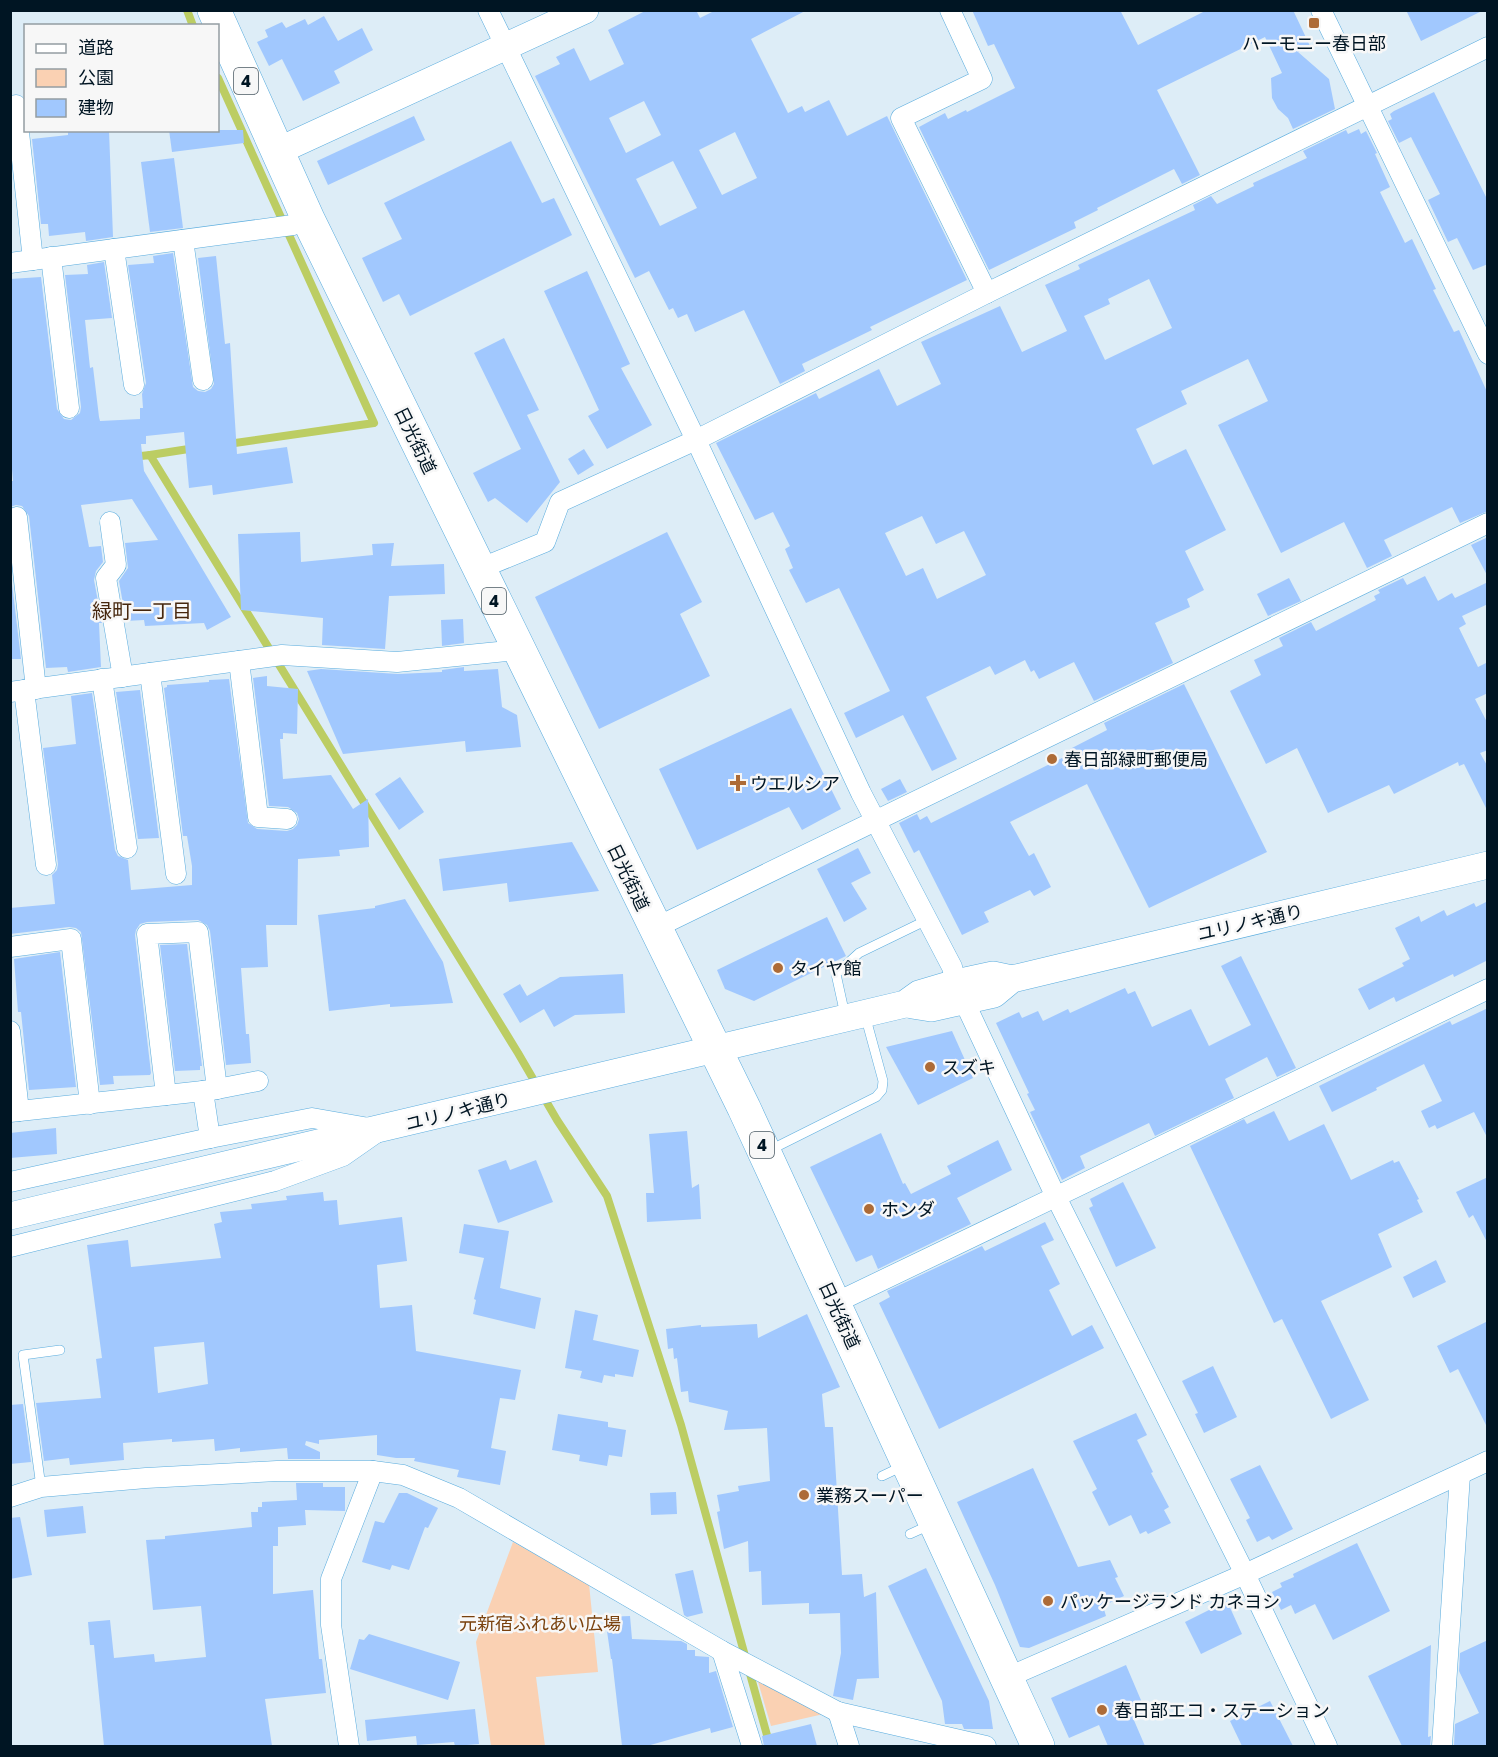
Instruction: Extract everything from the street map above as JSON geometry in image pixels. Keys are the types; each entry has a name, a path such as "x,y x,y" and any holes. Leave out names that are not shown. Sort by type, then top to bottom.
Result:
{"highway":[{"name":"日光街道","path":"214,10 308,219 765,1152 835,1303 895,1470 922,1528 1006,1678 1033,1746"}],"street":[{"path":"488,10 696,440 875,821 952,967 960,992 1056,1197 1245,1575 1327,1746"},
{"path":"278,151 585,10"},
{"path":"950,10 982,79 901,118 987,293"},
{"path":"1321,10 1488,354"},
{"path":"479,569 545,542 560,502 696,440 987,293 1488,47"},
{"path":"10,106 16,105 69,408"},
{"path":"10,263 293,225 308,219"},
{"path":"183,240 203,380"},
{"path":"114,249 134,385"},
{"path":"17,517 23,690 46,865"},
{"path":"110,522 116,565 106,578 123,676"},
{"path":"655,928 1488,523"},
{"path":"23,690 282,655 397,662 518,650"},
{"path":"239,661 258,817 286,819"},
{"path":"150,673 176,874"},
{"path":"102,680 126,848"},
{"name":"ユリノキ通り","path":"10,1216 381,1130 905,1004 919,994 960,992 993,975 1012,979 1488,865"},
{"path":"166,1095 147,934 198,932 210,1090 210,1138"},
{"path":"10,947 71,939 90,1104"},
{"path":"835,1303 1488,990"},
{"path":"10,1031 15,1112 210,1090 258,1081"},
{"path":"10,1182 312,1118 381,1130"},
{"path":"10,1247 275,1181 344,1156 381,1130"},
{"path":"1006,1678 1245,1575 1488,1461"},
{"path":"10,1497 41,1487 146,1478 277,1471 373,1471 403,1475 459,1498 726,1653 838,1712 986,1746"},
{"path":"349,1746 331,1625 331,1579 373,1471"},
{"path":"1443,1746 1460,1475"},
{"path":"726,1653 752,1746"},
{"path":"838,1712 849,1746"}],"lane":[{"path":"765,1152 876,1097 882,1090 883,1081 836,974 859,953 927,920"},
{"path":"41,1487 23,1355 60,1350"}],"green space":[{"name":"元新宿ふれあい広場","path":"513,1542 589,1584 598,1672 536,1677 545,1746 491,1746 476,1642"},
{"path":"756,1675 828,1713 771,1726"}],"building":[{"path":"647,10 696,10 700,18 716,10 807,10 751,39 788,113 802,106 805,112 829,100 847,136 887,116 967,280 870,327 872,330 802,364 805,371 780,384 744,310 695,332 687,314 678,318 673,308 669,310 649,271 635,278 535,76 560,64 556,57 574,48 590,81 624,64 608,30","holes":["644,101 661,135 626,153 609,118","735,132 757,178 722,195 699,150","673,161 697,208 660,226 636,179"]},
{"path":"972,10 1120,10 1138,45 1207,10 1293,10 1310,46 1298,52 1329,79 1335,109 1293,129 1288,118 1278,109 1272,98 1271,78 1282,73 1265,37 1157,90 1200,175 1182,184 1174,169 1097,208 1098,210 1074,222 1076,228 989,270 919,127 945,113 948,119 966,110 967,112 1015,88 994,44 988,46"},
{"path":"1406,10 1484,10 1421,41"},
{"path":"324,16 338,41 362,28 373,50 334,71 340,83 303,101 282,59 269,66 257,42 268,37 265,30 282,22 286,28 305,19 308,25"},
{"path":"1434,92 1488,201 1488,264 1473,270 1457,238 1448,242 1428,200 1440,194 1411,137 1399,143 1388,121 1392,119 1390,114 1394,111"},
{"path":"414,116 425,140 328,185 317,161"},
{"path":"1359,129 1361,134 1366,131 1390,187 1380,192 1405,243 1412,239 1436,289 1433,290 1454,332 1459,330 1488,394 1488,511 1460,523 1452,507 1384,540 1392,556 1367,568 1344,522 1281,553 1218,425 1268,401 1248,359 1181,391 1187,404 1136,429 1153,465 1186,449 1226,530 1185,551 1204,590 1187,599 1190,607 1155,623 1173,663 1094,701 1074,662 1039,679 1034,670 1031,672 1025,660 995,675 990,666 926,697 957,759 932,771 903,715 856,738 844,713 890,691 839,588 806,603 789,570 793,568 785,549 790,546 773,512 755,520 716,443 816,393 819,399 879,369 897,406 941,384 921,342 1000,306 1022,352 1067,331 1045,285 1080,269 1078,265 1195,210 1193,205 1211,196 1217,204 1254,186 1253,183 1307,158 1303,151 1346,130 1348,134","holes":["1149,279 1172,328 1105,360 1084,316 1110,304 1108,299","922,516 936,544 964,531 986,575 937,599 923,568 906,576 885,533"]},
{"path":"243,130 244,143 172,152 169,132"},
{"path":"68,132 109,132 113,237 86,241 85,232 49,236 48,224 41,224 32,139 68,135"},
{"path":"511,141 542,203 554,198 572,235 410,316 399,294 383,302 362,258 402,239 384,203"},
{"path":"174,158 183,228 150,232 141,162"},
{"path":"173,253 193,387 205,392 214,384 198,258 216,256 225,344 230,343 237,454 287,447 293,483 213,495 212,485 189,488 184,432 146,436 146,444 141,444 144,471 231,617 207,630 204,623 145,626 144,620 126,621 119,581 128,568 125,543 158,540 132,499 81,505 89,547 101,546 103,562 96,571 94,580 102,623 99,623 101,667 68,672 67,667 46,668 29,516 22,506 10,507 10,481 13,481 10,445 10,279 41,277 57,409 64,419 71,420 80,413 81,407 65,275 88,274 87,265 104,262 112,318 85,320 90,368 93,367 99,417 100,421 140,419 140,408 143,408 142,394 146,383 128,265 154,263 153,256"},
{"path":"587,271 630,364 621,368 652,425 607,449 588,416 599,410 544,291"},
{"path":"504,338 539,410 527,415 560,482 527,523 495,498 488,502 473,473 521,449 474,353"},
{"path":"584,449 594,465 578,475 568,459"},
{"path":"300,532 301,562 373,555 372,544 394,543 391,566 444,564 445,594 389,596 385,649 322,645 323,618 241,610 238,534"},
{"path":"667,532 702,602 680,614 710,676 599,729 535,597"},
{"path":"1488,537 1488,577 1471,545"},
{"path":"10,567 21,659 10,659"},
{"path":"1425,576 1438,601 1452,593 1455,598 1488,582 1488,604 1462,616 1466,624 1459,628 1478,667 1488,662 1488,693 1475,699 1488,724 1488,750 1480,753 1488,767 1488,812 1464,764 1459,766 1458,762 1394,794 1389,785 1328,813 1297,748 1266,764 1230,691 1261,675 1254,660 1283,646 1279,638 1311,622 1316,631 1376,600 1374,596 1380,593 1378,590 1403,578 1407,585"},
{"path":"1289,578 1301,601 1268,616 1257,594"},
{"path":"463,619 464,643 442,646 441,620"},
{"path":"464,667 464,671 498,669 502,707 517,715 521,747 466,752 465,741 343,754 307,671 321,669 398,674 442,672 442,670"},
{"path":"267,676 267,686 298,689 297,734 283,733 283,739 280,739 283,779 331,775 353,809 368,799 369,847 339,850 340,856 298,859 297,925 266,925 268,967 241,968 246,1034 249,1034 251,1063 226,1065 210,931 207,925 198,920 140,924 135,935 151,1073 150,1075 113,1076 114,1084 100,1085 81,932 69,927 10,934 10,908 55,904 52,875 57,870 58,864 43,748 76,744 71,696 92,693 115,850 118,856 128,860 131,890 192,885 192,866 187,836 183,836 164,688 167,685 229,679 248,823 257,829 287,831 297,825 299,819 297,813 288,807 269,806 253,678"},
{"path":"1184,684 1267,852 1149,908 1087,784 1010,822 1029,856 1034,853 1051,887 1034,896 1030,890 984,912 989,922 962,935 919,850 914,853 899,823 917,814 920,820 927,816 931,823 1072,753 1070,749 1107,730 1104,723"},
{"path":"140,690 159,838 138,839 116,692"},
{"path":"791,708 841,809 802,830 789,807 697,850 659,769"},
{"path":"400,777 424,812 399,830 375,794"},
{"path":"900,779 907,792 888,801 881,789"},
{"path":"572,842 599,891 509,902 507,883 443,891 439,859"},
{"path":"858,848 871,873 851,883 867,909 844,922 817,869"},
{"path":"405,899 443,962 453,1003 390,1007 390,1004 329,1011 318,915 375,908 375,906"},
{"path":"1488,901 1488,960 1396,1002 1394,997 1369,1010 1358,989 1404,966 1402,963 1410,959 1395,928 1419,916 1421,922 1444,910 1447,916 1474,903 1476,907"},
{"path":"827,917 846,956 754,1001 725,989 717,970"},
{"path":"187,944 202,1066 200,1070 175,1071 160,945"},
{"path":"60,952 76,1087 29,1090 21,1012 18,1012 14,959"},
{"path":"1241,956 1296,1068 1277,1077 1267,1057 1225,1079 1234,1098 1155,1136 1149,1123 1080,1156 1085,1168 1062,1180 1030,1112 1035,1110 1027,1094 1029,1093 996,1023 1019,1012 1022,1018 1038,1011 1043,1021 1068,1009 1070,1013 1125,988 1128,994 1135,991 1152,1027 1191,1009 1209,1046 1251,1025 1221,966"},
{"path":"623,974 625,1013 575,1015 554,1027 544,1009 520,1023 503,994 520,984 527,996 560,977"},
{"path":"1488,1008 1488,1139 1474,1112 1437,1129 1435,1125 1429,1128 1421,1111 1442,1101 1424,1064 1332,1112 1319,1086 1450,1021 1452,1025"},
{"path":"952,1031 973,1078 918,1105 886,1047"},
{"path":"1274,1111 1289,1141 1324,1124 1351,1180 1393,1160 1394,1163 1399,1161 1419,1199 1417,1200 1423,1212 1378,1234 1392,1267 1321,1301 1369,1400 1331,1419 1282,1319 1274,1323 1190,1146 1244,1119 1247,1124"},
{"path":"56,1128 57,1154 10,1158 10,1133"},
{"path":"687,1131 692,1188 699,1184 701,1219 647,1222 646,1193 654,1193 649,1134"},
{"path":"881,1133 903,1184 905,1183 911,1194 951,1174 947,1166 998,1140 1012,1170 957,1198 971,1224 878,1269 872,1255 856,1262 810,1167"},
{"path":"506,1160 510,1170 536,1160 553,1202 498,1223 478,1170"},
{"path":"1488,1177 1488,1244 1473,1215 1469,1218 1456,1192"},
{"path":"1123,1182 1156,1248 1116,1267 1089,1208 1093,1206 1090,1199"},
{"path":"323,1192 324,1201 337,1200 339,1225 402,1217 407,1261 377,1265 380,1308 412,1305 416,1351 521,1370 515,1400 500,1398 491,1448 506,1451 500,1485 457,1477 459,1470 414,1461 415,1458 377,1455 377,1435 319,1440 319,1444 306,1441 305,1445 320,1452 320,1459 288,1459 287,1448 240,1452 240,1448 215,1451 214,1439 172,1442 172,1439 123,1443 124,1460 70,1465 69,1458 44,1461 36,1403 101,1398 96,1359 102,1358 87,1245 128,1240 131,1267 221,1258 214,1224 222,1222 220,1212 252,1209 251,1204 287,1200 286,1196","holes":["204,1342 208,1384 158,1393 154,1347"]},
{"path":"1045,1222 1054,1240 1041,1246 1060,1284 1049,1290 1072,1336 1092,1325 1104,1348 939,1429 879,1303 890,1297 887,1291 982,1246 985,1251"},
{"path":"464,1224 509,1231 500,1288 541,1298 535,1329 473,1314 476,1300 474,1299 484,1258 459,1253"},
{"path":"1436,1260 1446,1282 1413,1298 1403,1277"},
{"path":"575,1310 598,1315 593,1340 639,1350 633,1377 604,1375 602,1383 580,1378 582,1371 565,1368"},
{"path":"807,1314 840,1387 822,1394 825,1427 833,1427 842,1575 862,1574 864,1597 876,1592 879,1678 857,1679 853,1700 833,1696 841,1653 840,1613 809,1614 809,1603 762,1605 761,1571 749,1572 748,1541 724,1549 717,1512 720,1511 717,1495 739,1491 738,1486 770,1481 767,1428 724,1430 728,1411 689,1402 688,1391 681,1392 677,1358 674,1359 673,1348 668,1349 666,1329 701,1325 701,1327 757,1324 758,1338"},
{"path":"1488,1321 1488,1429 1458,1369 1450,1373 1437,1346"},
{"path":"1213,1366 1237,1417 1204,1433 1195,1414 1198,1413 1182,1381"},
{"path":"23,1404 31,1462 10,1464 10,1405"},
{"path":"1136,1413 1147,1435 1137,1440 1169,1507 1164,1510 1171,1523 1148,1534 1146,1531 1140,1534 1131,1515 1109,1526 1092,1492 1097,1489 1073,1441"},
{"path":"558,1414 608,1422 608,1427 626,1430 622,1457 609,1455 607,1466 579,1461 580,1455 552,1450"},
{"path":"1260,1465 1293,1529 1272,1540 1269,1536 1257,1542 1246,1520 1250,1518 1230,1479"},
{"path":"1033,1468 1078,1567 1110,1560 1118,1577 1115,1578 1124,1596 1103,1606 1106,1616 1029,1648 1020,1647 957,1502"},
{"path":"296,1483 323,1483 323,1487 345,1487 345,1511 305,1510 306,1525 278,1527 278,1546 273,1546 273,1594 313,1590 319,1659 322,1659 326,1693 265,1699 272,1746 104,1746 94,1645 90,1645 88,1622 110,1620 114,1658 154,1654 155,1662 206,1657 201,1606 153,1610 146,1540 252,1527 251,1512 258,1512 258,1507 262,1507 262,1502 297,1500"},
{"path":"676,1492 677,1514 651,1515 650,1493"},
{"path":"399,1493 407,1493 438,1508 428,1528 425,1527 409,1570 392,1565 390,1570 362,1562 375,1521 384,1523"},
{"path":"83,1506 86,1533 47,1537 44,1510"},
{"path":"20,1517 32,1575 10,1579 10,1518"},
{"path":"1357,1543 1390,1611 1333,1640 1315,1604 1295,1614 1291,1605 1281,1610 1272,1592 1282,1587 1280,1583 1294,1577 1293,1574"},
{"path":"926,1568 989,1701 993,1729 964,1729 962,1724 945,1724 942,1701 888,1586"},
{"path":"693,1570 703,1613 687,1617 684,1615 675,1574"},
{"path":"1227,1601 1242,1634 1201,1654 1185,1622"},
{"path":"630,1616 632,1639 681,1641 687,1644 687,1650 695,1650 695,1656 709,1657 709,1673 716,1671 733,1727 711,1733 710,1728 647,1746 622,1746 605,1617"},
{"path":"369,1634 460,1662 448,1700 350,1669 359,1639 364,1640"},
{"path":"1488,1640 1488,1746 1454,1746 1455,1724 1479,1713 1459,1671 1460,1653"},
{"path":"1431,1645 1428,1737 1431,1736 1430,1746 1402,1746 1368,1676"},
{"path":"1126,1665 1146,1712 1133,1718 1145,1746 1108,1746 1099,1725 1069,1738 1051,1698"},
{"path":"1270,1701 1293,1746 1242,1746 1230,1721"},
{"path":"475,1709 479,1744 455,1746 454,1742 417,1745 416,1736 367,1741 365,1720"},
{"path":"811,1724 817,1746 764,1746 762,1736"}],"waterway":[{"path":"187,10 192,24"},
{"path":"219,80 374,423 228,444"},
{"path":"150,455 195,448"},
{"path":"132,457 150,455 557,1120 607,1196 681,1425 770,1746"}],"place":[{"name":"ハーモニー春日部","path":"1314,23"},
{"name":"春日部緑町郵便局","path":"1052,759"},
{"name":"ウエルシア","path":"738,783"},
{"name":"タイヤ館","path":"778,968"},
{"name":"スズキ","path":"930,1067"},
{"name":"ホンダ","path":"869,1209"},
{"name":"業務スーパー","path":"804,1495"},
{"name":"パッケージランド カネヨシ","path":"1048,1601"},
{"name":"春日部エコ・ステーション","path":"1102,1710"}],"district":[{"name":"緑町一丁目","path":"142,610"}]}
